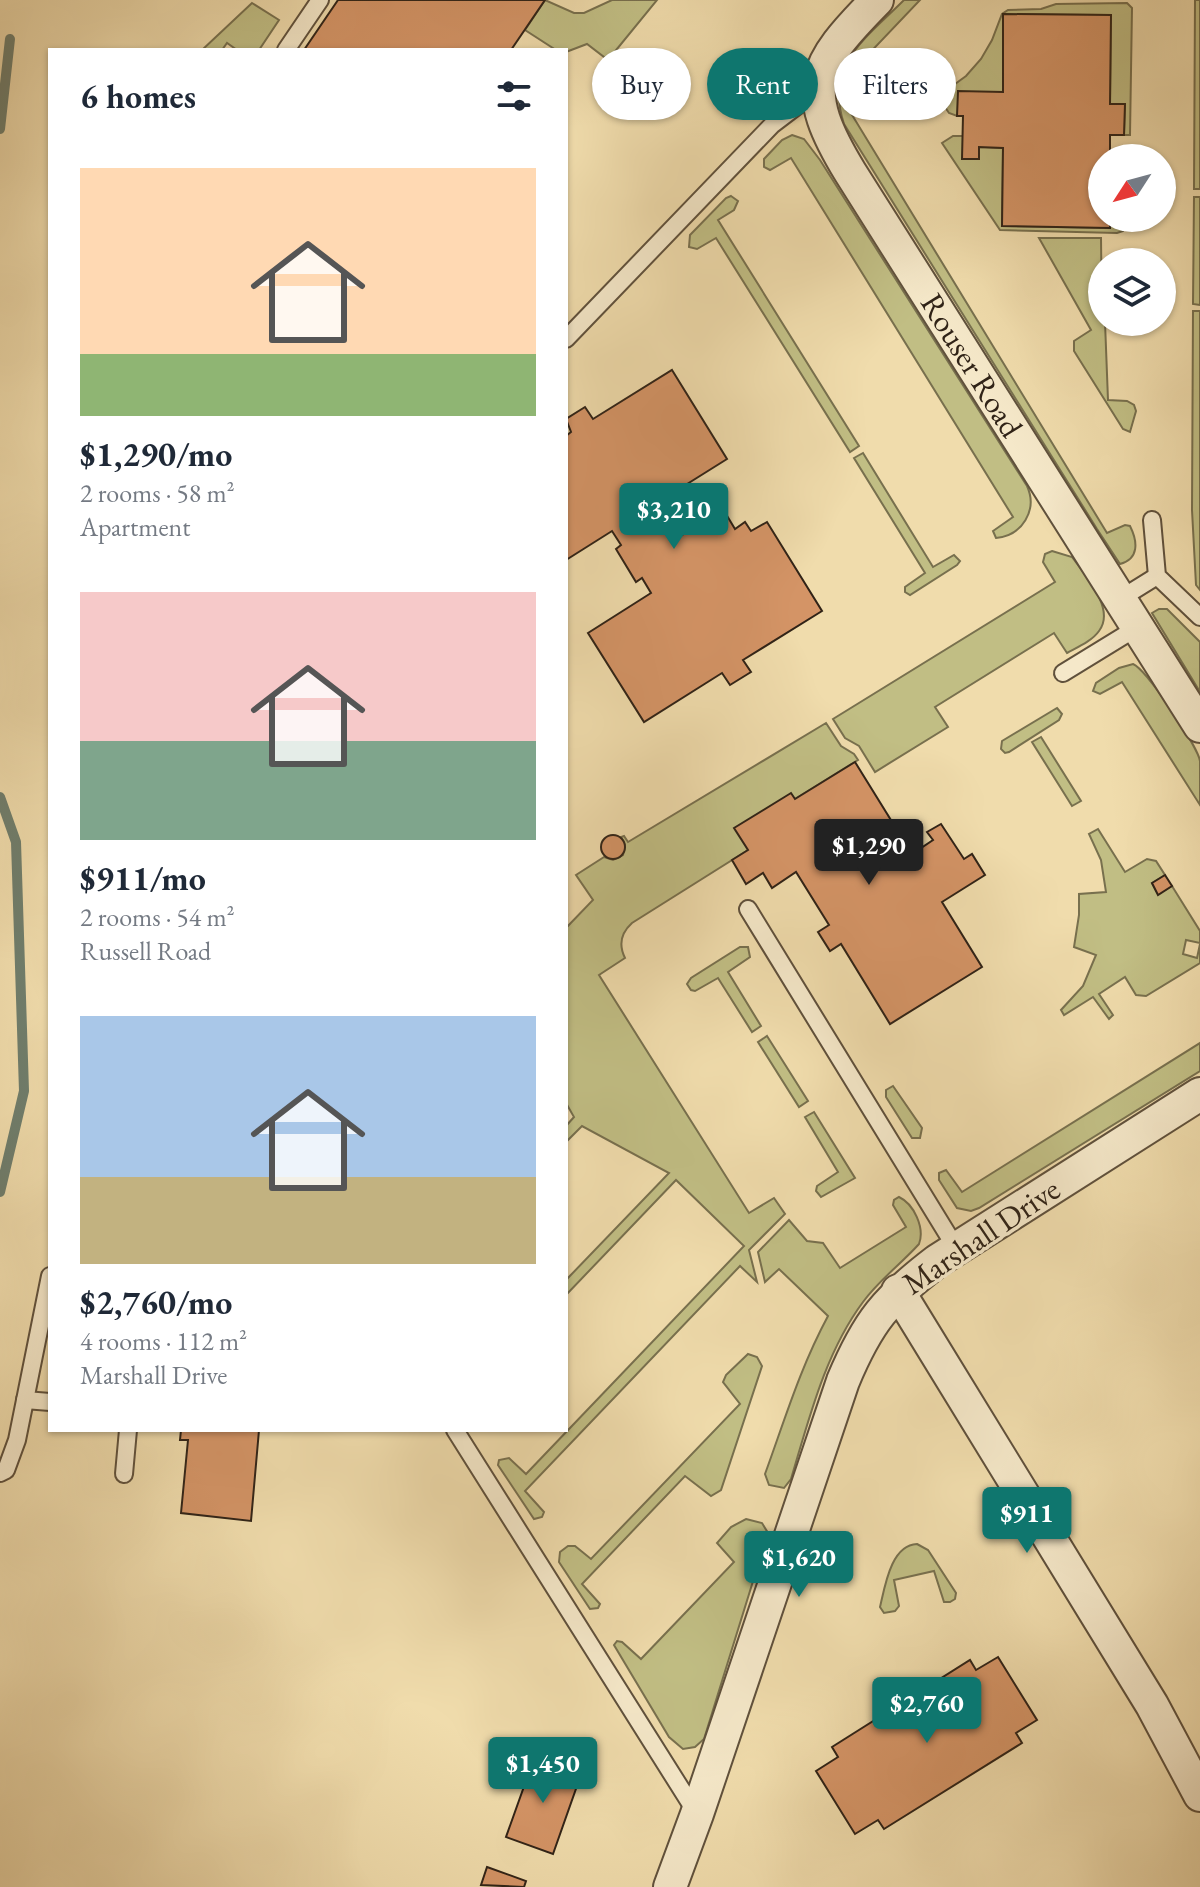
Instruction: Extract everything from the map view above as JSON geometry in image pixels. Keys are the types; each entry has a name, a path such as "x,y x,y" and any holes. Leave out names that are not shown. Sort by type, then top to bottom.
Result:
{"street":[{"name":"Rouser Road","path":"877,0 839,39 826,58 820,77 822,114 835,147 1200,726"},
{"name":"Marshall Drive","path":"670,1887 843,1381 864,1334 876,1316 898,1291 956,1248 1200,1094"},
{"path":"898,1291 1152,1705 1200,1795"}],"lane":[{"path":"287,48 320,0"},
{"path":"568,337 772,125 819,89"},
{"path":"1152,520 1157,576 1200,617"},
{"path":"1120,599 1157,576"},
{"path":"1063,673 1138,627"},
{"path":"748,909 956,1248"},
{"path":"0,1473 6,1470 17,1440 48,1286"},
{"path":"25,1400 48,1402"},
{"path":"124,1474 128,1432"},
{"path":"456,1432 697,1814"}],"shaded area":[{"path":"545,0 574,13 584,13 612,0 657,0 618,48 592,48 587,44 568,51 568,48 553,48 525,30"},
{"path":"904,0 920,0 874,48 857,48"},
{"path":"1195,0 1200,0 1200,189 1194,189"},
{"path":"252,3 279,20 260,48 234,48 227,43 223,48 204,48"},
{"path":"1127,3 1132,8 1130,135 1124,135 1125,104 1110,104 1111,15 1004,14 1003,92 956,116 956,83 981,59 1002,14 1008,10 1041,9 1056,4"},
{"path":"843,120 855,120 1107,533 1125,525 1130,526 1135,549 1126,562 1120,564 1097,529"},
{"path":"792,135 804,139 820,160 1027,486 1029,512 1013,532 996,538 993,531 1013,517 791,158 770,170 764,167 764,159 782,140"},
{"path":"953,136 963,136 979,147 1003,148 1002,226 1088,228 1088,232 1120,232 1117,233 1000,230 942,143"},
{"path":"731,196 738,201 734,210 718,220 859,446 850,452 716,238 697,249 689,247 690,235"},
{"path":"1194,197 1200,197 1200,305 1193,304"},
{"path":"1039,238 1101,238 1101,248 1088,248 1088,325"},
{"path":"1193,311 1200,311 1200,590 1196,585 1192,510"},
{"path":"1088,332 1088,336 1106,336 1108,400 1127,401 1134,405 1136,411 1130,432 1123,429 1074,351 1074,341"},
{"path":"863,453 933,567 954,555 960,561 910,595 905,592 905,587 925,573 854,458"},
{"path":"1052,551 1072,557 1097,592 1104,613 1099,631 1089,641 1067,653 1054,633 935,707 948,727 875,772 859,746 845,738 833,719 1055,582 1043,562 1045,554"},
{"path":"1167,609 1200,642 1200,692 1152,613"},
{"path":"1133,664 1160,694 1197,753 1200,761 1200,805 1122,682 1100,694 1093,691 1096,683 1119,668"},
{"path":"1057,708 1062,714 1059,720 1009,752 1001,749 1002,741"},
{"path":"826,723 841,746 858,760 795,799 748,850 632,923 622,939 625,958 599,975 749,1213 774,1198 785,1214 749,1250 757,1282 740,1266 525,1491 544,1512 542,1517 534,1519 498,1465 499,1460 509,1458 526,1474 744,1246 676,1180 568,1293 568,1278 669,1173 582,1126 568,1140 568,1124 574,1117 568,1106 568,926 593,900 576,875 604,857 613,860 623,855 625,845 621,837 624,836 628,842"},
{"path":"1041,737 1081,801 1072,806 1032,742"},
{"path":"1098,829 1125,872 1147,859 1156,861 1165,875 1152,883 1158,894 1172,886 1200,931 1200,943 1186,940 1183,954 1197,958 1200,944 1200,963 1146,996 1136,995 1125,977 1099,994 1113,1015 1109,1019 1093,997 1064,1015 1061,1010 1083,986 1096,955 1074,947 1079,894 1106,892 1101,860 1089,834"},
{"path":"740,947 748,947 750,957 728,972 761,1026 752,1032 718,978 695,991 687,984 691,978"},
{"path":"767,1036 808,1101 799,1107 758,1042"},
{"path":"1200,1043 1200,1071 979,1208 971,1211 957,1208 939,1180 939,1173 946,1170 962,1192"},
{"path":"893,1086 922,1128 920,1138 912,1138 886,1097 886,1090"},
{"path":"814,1112 855,1178 821,1197 816,1191 817,1186 838,1172 805,1117"},
{"path":"899,1197 917,1217 921,1231 919,1244 876,1286 850,1322 828,1365 791,1479 784,1488 769,1485 765,1474 801,1374 828,1316 779,1269 765,1282 758,1252 789,1220 807,1241 823,1243 840,1268 906,1227 893,1205"},
{"path":"748,1354 757,1357 762,1366 721,1490 711,1496 685,1476 582,1584 600,1604 598,1608 590,1609 559,1562 560,1552 568,1546 575,1546 591,1559 740,1404 723,1382 726,1375"},
{"path":"746,1519 762,1523 768,1533 704,1739 695,1747 683,1749 669,1737 614,1645 617,1641 622,1642 641,1659 734,1562 717,1543 731,1527"},
{"path":"917,1544 928,1550 956,1593 955,1599 944,1602 934,1571 894,1580 899,1606 895,1611 884,1613 880,1607 895,1559 908,1546"}],"building":[{"path":"338,0 545,0 512,48 305,48"},
{"path":"1003,14 1111,15 1110,104 1125,104 1124,135 1110,135 1110,144 1088,144 1088,228 1002,226 1003,148 979,147 979,159 962,159 963,116 957,116 958,91 1003,92"},
{"path":"672,370 727,459 660,501 682,535 692,528 686,519 702,509 707,516 714,511 719,518 726,514 735,529 745,522 751,531 767,522 822,611 743,660 751,672 730,685 722,673 644,722 588,633 651,593 642,578 636,582 616,549 621,545 612,531 568,559 568,434 571,432 568,418 585,407 593,419"},
{"path":"855,762 912,854 933,840 927,832 941,824 964,859 972,854 985,875 942,902 982,967 890,1024 841,944 830,951 818,932 829,925 796,872 772,888 763,873 746,884 732,860 748,850 734,828 791,793 795,799"},
{"path":"613,835 622,838 625,847 622,856 613,859 604,856 601,847 604,838"},
{"path":"1165,875 1172,886 1158,895 1152,883"},
{"path":"181,1432 259,1432 251,1521 181,1513 188,1440 180,1440"},
{"path":"998,1657 1037,1720 1016,1733 1022,1743 884,1829 878,1820 855,1834 816,1771 838,1757 832,1747 970,1660 976,1670"},
{"path":"537,1750 562,1759 556,1775 578,1783 553,1854 506,1837"},
{"path":"487,1867 526,1881 524,1887 481,1885"}],"waterway":[{"path":"0,129 10,39"},
{"path":"0,797 16,842 24,1091 0,1192"}]}
